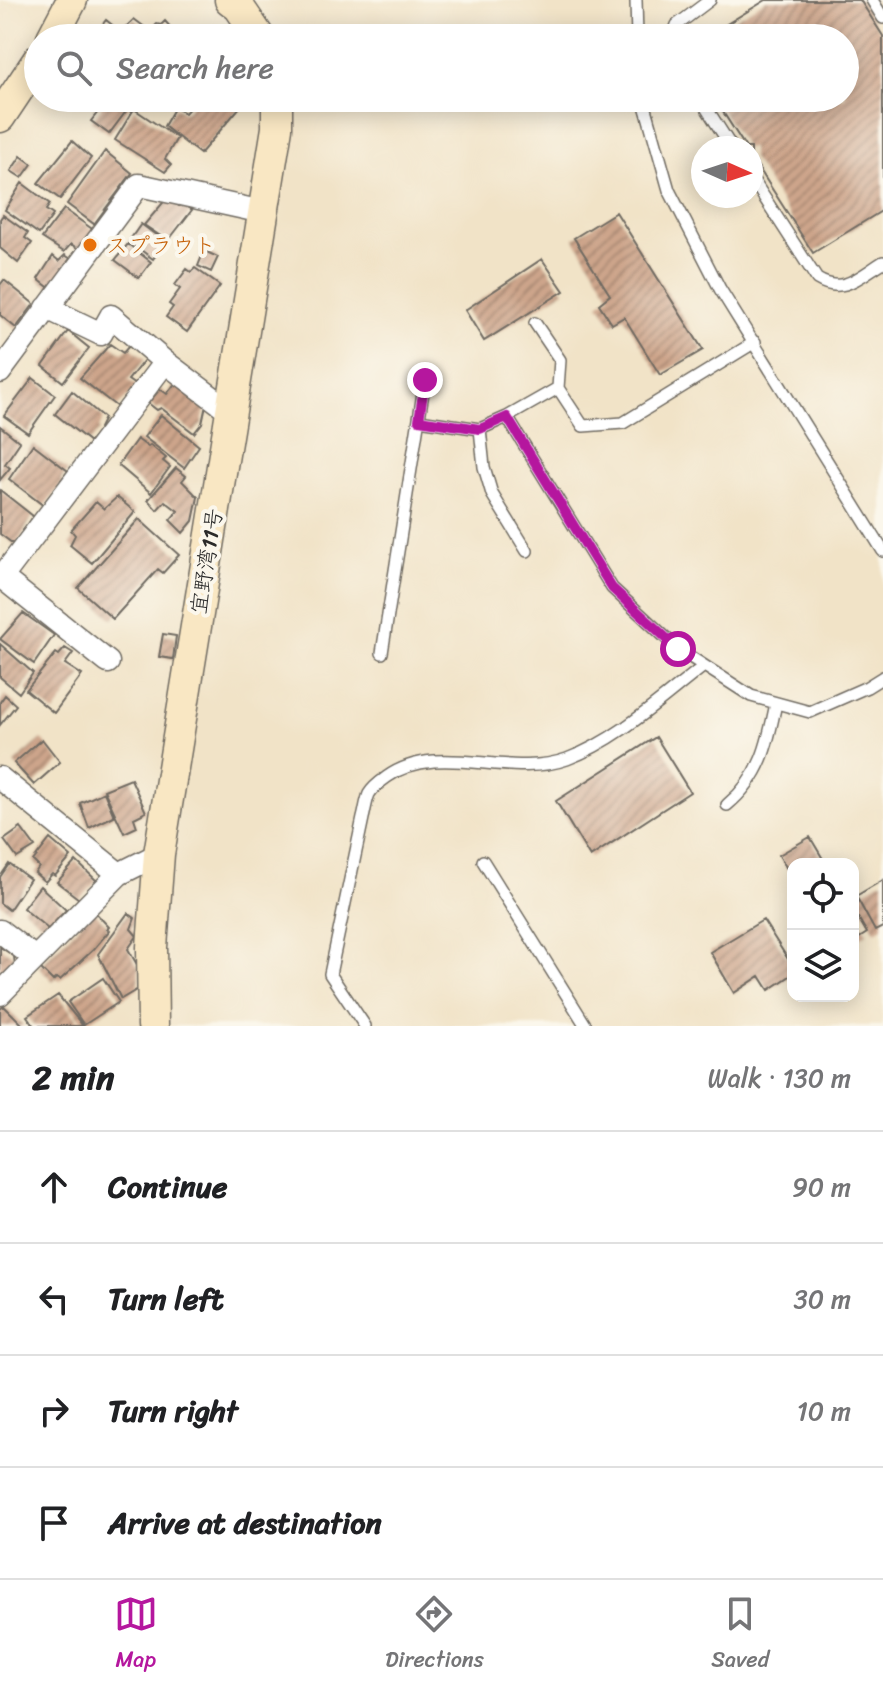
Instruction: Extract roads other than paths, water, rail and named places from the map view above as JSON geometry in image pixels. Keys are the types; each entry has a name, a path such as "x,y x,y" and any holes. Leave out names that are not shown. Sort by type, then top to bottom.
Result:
{"street":[{"path":"59,24 72,0"},
{"path":"0,117 24,81"},
{"name":"宜野湾11号","path":"153,1026 152,947 159,854 277,128 277,112"},
{"path":"0,372 139,185 263,212"},
{"path":"47,308 101,334 111,316 230,411"},
{"path":"108,662 1,576 165,362"},
{"path":"0,778 119,874"},
{"path":"0,994 119,874 159,854"},
{"path":"0,931 35,958"}],"lane":[{"path":"636,0 637,24"},
{"path":"678,24 710,0"},
{"path":"872,0 883,18"},
{"path":"647,112 669,190 720,289 883,551"},
{"path":"709,112 724,136"},
{"path":"763,196 817,279 830,287 845,286 883,262"},
{"path":"535,323 560,360 558,388 583,426 623,423 755,342"},
{"path":"382,653 425,380"},
{"path":"419,420 480,429 558,388"},
{"path":"507,417 612,588 678,649 751,696 810,712 883,677"},
{"path":"480,429 484,467 492,494 527,551"},
{"path":"365,1026 330,974 363,818 369,794 376,785 396,771 417,762 438,760 525,766 565,759 623,728 704,666"},
{"path":"727,805 745,790 766,750 776,703"},
{"path":"483,861 586,1026"}],"place":[{"name":"スプラウト","path":"90,245"}]}
